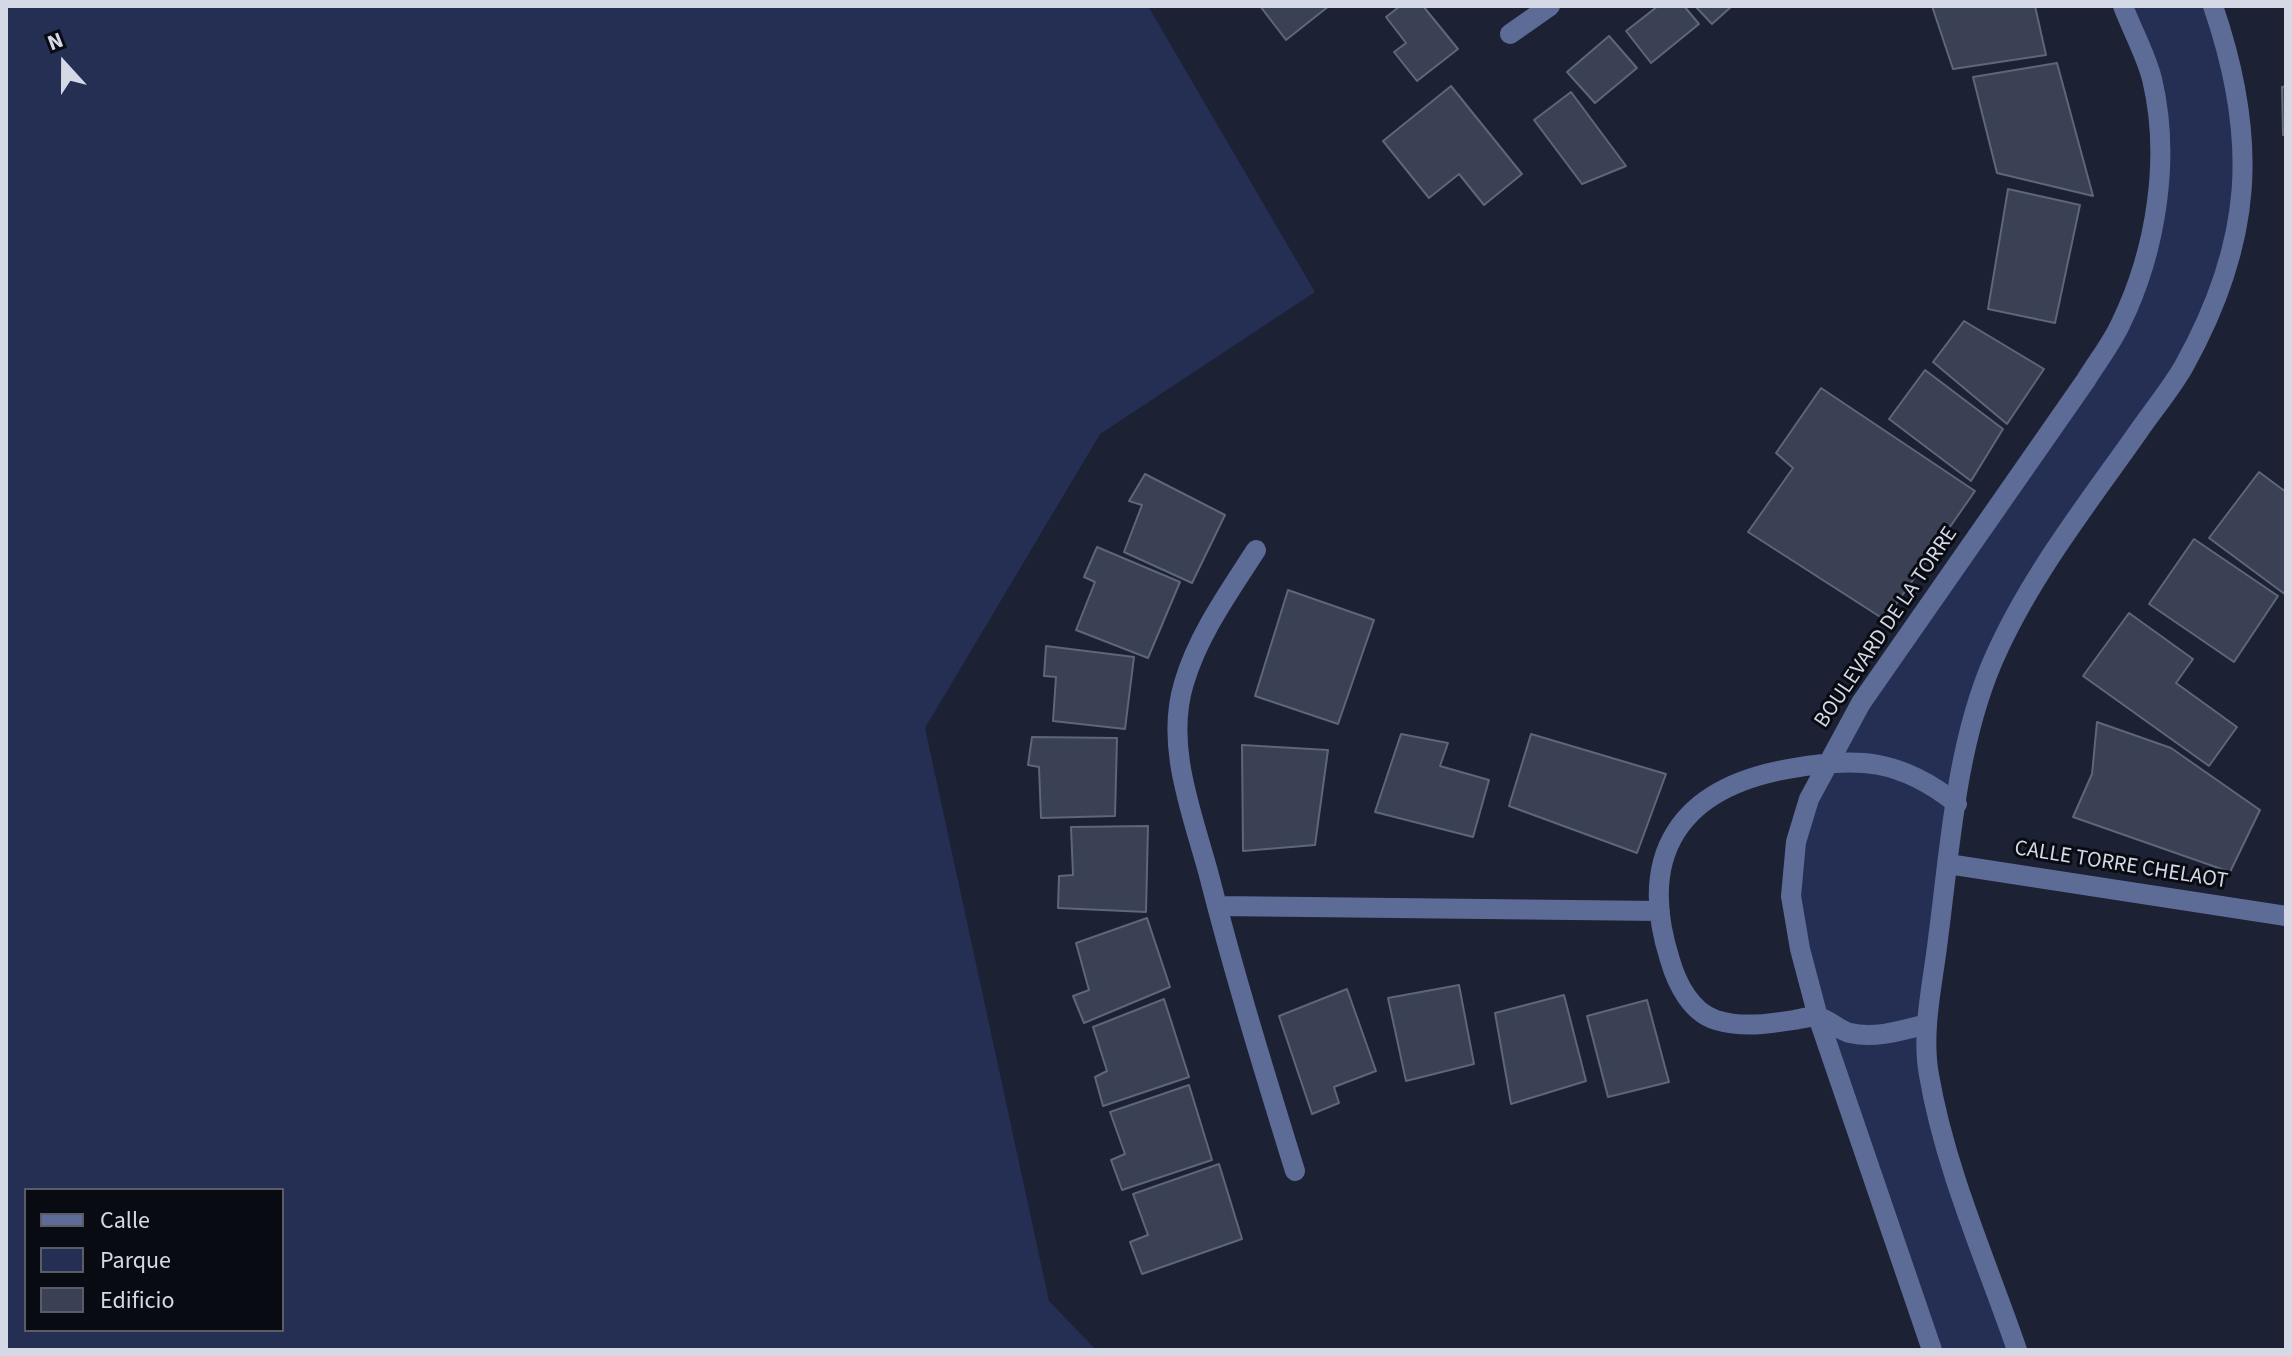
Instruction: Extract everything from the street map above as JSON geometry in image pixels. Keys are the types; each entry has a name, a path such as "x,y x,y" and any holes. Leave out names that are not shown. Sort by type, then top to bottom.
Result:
{"street":[{"path":"1510,34 1550,6"},
{"name":"BOULEVARD DE LA TORRE","path":"1932,1350 1818,1017 1800,949 1791,896 1796,842 1809,799 1861,703 2121,325 2142,270 2155,210 2161,143 2152,78 2123,6"},
{"path":"2017,1350 1936,1111 1928,1070 1927,1024 1948,864 1972,723 1991,666 2016,612 2183,368 2221,289 2240,213 2244,144 2234,65 2213,6"},
{"path":"1256,550 1204,632 1183,684 1178,724 1186,794 1295,1171"},
{"path":"1927,1024 1875,1035 1852,1034 1818,1017 1752,1026 1714,1019 1691,1003 1675,978 1660,911 1668,842 1691,811 1709,796 1733,783 1827,762 1887,765 1927,779 1957,804"},
{"name":"CALLE TORRE CHELAOT","path":"1948,864 2286,916"},
{"path":"1217,906 1660,911"}],"green space":[{"path":"6,6 1148,6 1315,292 1100,434 925,728 1049,1301 1096,1350 6,1350"},
{"path":"2123,6 2213,6 2234,65 2240,213 2183,368 2047,563 1972,723 1928,1070 2017,1350 1932,1350 1791,896 1809,799 2086,380 2142,270 2161,143"}],"building":[{"path":"1260,6 1329,6 1286,40"},
{"path":"1400,6 1423,6 1458,49 1417,81 1394,52 1406,43 1386,17"},
{"path":"1658,6 1684,6 1699,24 1651,63 1626,31"},
{"path":"1695,6 1732,6 1712,24"},
{"path":"1932,6 2035,6 2046,55 1953,69"},
{"path":"1609,36 1637,68 1595,103 1567,72"},
{"path":"2057,63 2093,196 1997,173 1973,77"},
{"path":"1451,86 1522,174 1484,205 1459,174 1429,198 1383,141"},
{"path":"2286,86 2286,135 2283,135 2282,87"},
{"path":"1571,92 1626,166 1582,184 1534,120"},
{"path":"2008,189 2080,205 2055,323 1988,309"},
{"path":"1964,321 2044,369 2007,424 1933,362"},
{"path":"1925,370 2003,429 1971,481 1889,419"},
{"path":"1821,388 1975,491 1885,620 1748,532 1793,468 1776,453"},
{"path":"2259,472 2286,492 2286,595 2209,538"},
{"path":"1145,474 1225,515 1192,583 1124,552 1142,505 1129,501"},
{"path":"2194,539 2278,596 2234,662 2149,604"},
{"path":"1097,547 1180,582 1148,658 1076,630 1095,582 1084,577"},
{"path":"1288,590 1374,620 1338,724 1255,696"},
{"path":"2129,613 2193,659 2176,683 2237,727 2209,766 2083,676"},
{"path":"1046,646 1134,657 1125,729 1053,721 1056,677 1044,676"},
{"path":"2097,722 2171,748 2260,810 2230,872 2073,817 2092,774"},
{"path":"1401,734 1448,743 1440,766 1489,780 1473,837 1375,812"},
{"path":"1531,734 1666,774 1637,853 1509,806"},
{"path":"1032,737 1117,738 1115,816 1041,818 1039,767 1028,765"},
{"path":"1242,745 1328,750 1315,845 1243,851"},
{"path":"1148,826 1146,912 1058,908 1059,876 1073,875 1071,827"},
{"path":"1147,918 1170,987 1084,1023 1073,996 1089,990 1076,943"},
{"path":"1459,985 1474,1064 1406,1081 1388,998"},
{"path":"1347,989 1376,1071 1334,1087 1339,1103 1312,1114 1279,1016"},
{"path":"1564,995 1586,1081 1511,1104 1495,1013"},
{"path":"1164,999 1189,1077 1103,1106 1095,1077 1107,1071 1093,1027"},
{"path":"1647,1000 1669,1082 1608,1097 1587,1016"},
{"path":"1189,1085 1212,1160 1122,1190 1111,1160 1125,1154 1110,1112"},
{"path":"1219,1164 1242,1239 1142,1274 1130,1242 1148,1235 1133,1194"}]}
